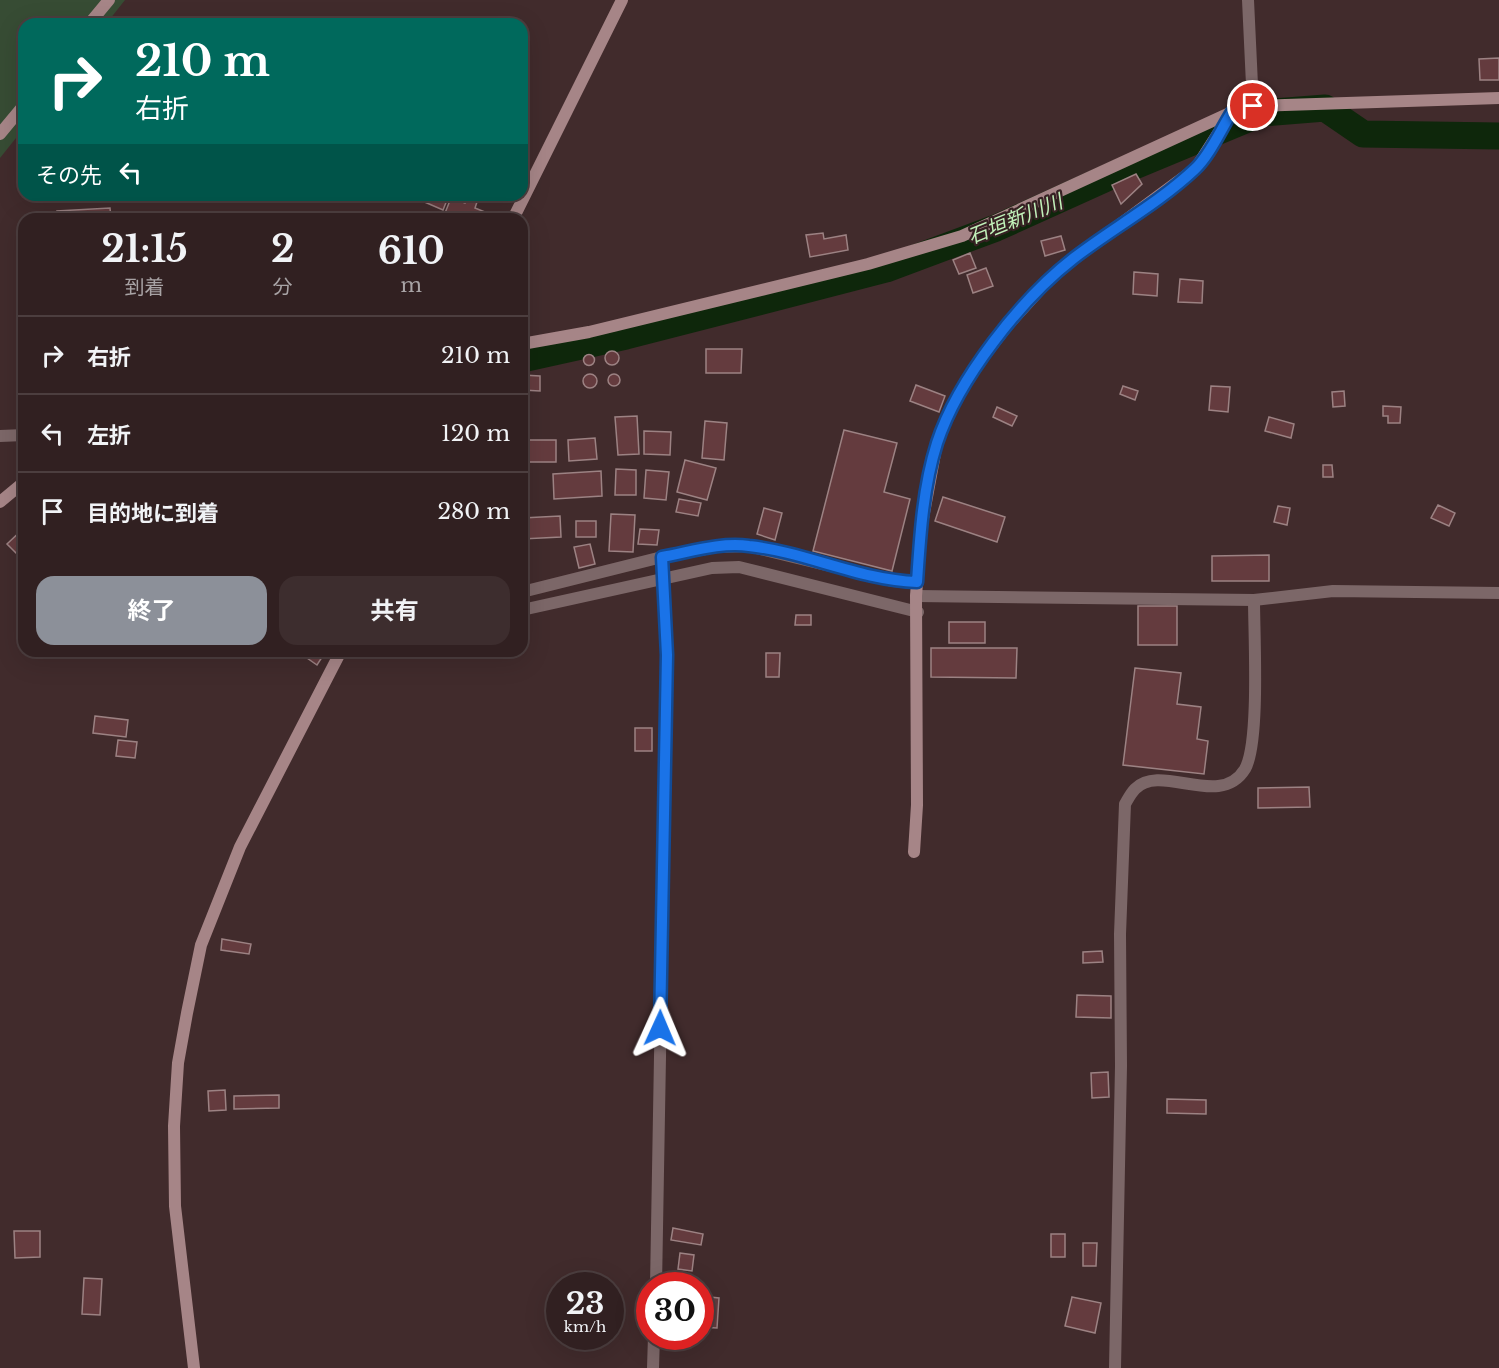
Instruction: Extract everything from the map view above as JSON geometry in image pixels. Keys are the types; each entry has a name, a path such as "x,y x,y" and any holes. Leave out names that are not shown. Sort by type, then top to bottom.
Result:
{"street":[{"path":"94,18 109,0"},
{"path":"528,189 622,0"},
{"path":"1248,0 1253,106"},
{"path":"528,343 589,333 868,264 962,236 1232,112 1253,106 1499,98"},
{"path":"0,134 18,112"},
{"path":"914,852 917,805 915,700 918,612 916,596 921,530 937,443 953,404 977,365 1007,326 1047,282 1072,259 1196,168 1232,112"},
{"path":"0,436 18,435"},
{"path":"0,502 18,487"},
{"path":"528,590 662,557 716,547 748,546 892,581 917,582"},
{"path":"656,1272 667,655 662,557"},
{"path":"528,609 712,568 739,567 918,612"},
{"path":"916,596 1254,600 1333,591 1499,593"},
{"path":"1115,1368 1121,1066 1120,934 1125,804 1135,787 1155,780 1207,787 1233,782 1246,768 1254,741 1254,600"},
{"path":"194,1368 175,1206 174,1126 178,1063 187,1013 201,945 240,847 338,657"},
{"path":"653,1368 654,1350"}],"green space":[{"path":"0,0 125,0 111,18 18,18 18,136 0,158"}],"building":[{"path":"1499,58 1499,80 1480,80 1479,59"},
{"path":"1136,174 1142,184 1121,204 1112,185"},
{"path":"422,201 447,201 443,210"},
{"path":"450,201 465,203 474,201 477,202 475,208 488,213 445,213"},
{"path":"110,208 110,213 57,213 57,211"},
{"path":"823,233 824,239 846,235 848,250 810,257 806,235"},
{"path":"1061,236 1065,250 1045,256 1041,241"},
{"path":"970,253 976,268 959,274 953,260"},
{"path":"986,268 993,286 973,293 967,275"},
{"path":"1134,272 1158,274 1157,296 1133,294"},
{"path":"1180,279 1203,281 1202,303 1178,302"},
{"path":"706,349 742,349 741,373 706,373"},
{"path":"612,351 617,353 619,358 617,363 612,365 607,363 605,358 607,353"},
{"path":"589,355 593,356 593,364 589,365 585,364 584,360 585,356"},
{"path":"590,374 595,376 597,381 595,386 590,388 585,386 583,381 585,376"},
{"path":"616,374 620,380 616,386 612,386 608,378"},
{"path":"528,375 540,376 540,391 528,390"},
{"path":"916,385 945,396 939,412 910,401"},
{"path":"1123,386 1138,391 1135,400 1120,394"},
{"path":"1211,386 1230,387 1228,412 1209,410"},
{"path":"1344,391 1345,406 1333,407 1332,392"},
{"path":"1383,406 1401,407 1400,423 1388,423 1388,416 1383,416"},
{"path":"997,407 1017,416 1012,426 993,417"},
{"path":"637,416 639,454 618,455 615,417"},
{"path":"1269,417 1294,424 1291,438 1265,431"},
{"path":"705,421 727,423 724,460 702,458"},
{"path":"844,430 897,443 884,492 910,499 892,571 813,551"},
{"path":"644,431 671,432 670,455 644,454"},
{"path":"595,438 597,459 569,461 568,440"},
{"path":"528,440 556,440 556,462 528,462"},
{"path":"685,460 716,468 707,500 677,492"},
{"path":"1323,465 1332,465 1333,477 1323,477"},
{"path":"616,469 636,470 636,495 615,495"},
{"path":"646,470 669,472 666,500 644,498"},
{"path":"601,471 602,496 554,499 553,474"},
{"path":"943,497 1005,517 997,542 935,521"},
{"path":"679,499 701,503 698,516 676,512"},
{"path":"1438,505 1455,513 1449,526 1431,518"},
{"path":"1278,506 1290,508 1287,525 1274,522"},
{"path":"764,508 782,513 775,540 757,534"},
{"path":"611,514 635,515 633,552 609,551"},
{"path":"560,516 561,537 528,539 528,518"},
{"path":"576,521 596,521 596,537 576,537"},
{"path":"640,529 659,530 657,545 638,544"},
{"path":"18,534 18,553 7,544"},
{"path":"590,544 595,564 579,568 574,547"},
{"path":"1269,555 1269,581 1212,581 1212,556"},
{"path":"1138,606 1177,606 1177,645 1138,645"},
{"path":"796,615 811,615 811,625 795,625"},
{"path":"949,622 985,622 985,643 949,643"},
{"path":"931,648 1017,648 1016,678 931,677"},
{"path":"766,653 780,653 779,677 766,677"},
{"path":"306,657 322,657 317,665"},
{"path":"1135,668 1181,673 1177,704 1201,707 1197,739 1208,741 1204,774 1123,765"},
{"path":"95,716 128,720 126,737 93,733"},
{"path":"635,728 652,728 652,751 635,751"},
{"path":"118,740 137,742 135,758 116,756"},
{"path":"1309,787 1310,807 1258,808 1258,788"},
{"path":"222,939 251,944 249,954 221,950"},
{"path":"1102,951 1103,962 1083,963 1083,952"},
{"path":"1077,995 1111,996 1111,1018 1076,1017"},
{"path":"1108,1072 1109,1097 1092,1098 1091,1073"},
{"path":"225,1090 226,1110 209,1111 208,1091"},
{"path":"279,1095 279,1108 234,1109 234,1096"},
{"path":"1167,1099 1206,1100 1206,1114 1167,1113"},
{"path":"673,1228 703,1234 701,1245 671,1240"},
{"path":"14,1231 40,1231 40,1257 15,1258"},
{"path":"1051,1234 1065,1234 1065,1257 1051,1257"},
{"path":"1083,1243 1097,1243 1096,1266 1083,1266"},
{"path":"680,1253 694,1255 692,1271 678,1269"},
{"path":"84,1278 102,1279 100,1315 82,1314"},
{"path":"714,1297 719,1298 717,1328 714,1328"},
{"path":"1072,1297 1101,1303 1095,1333 1065,1326"}],"waterway":[{"name":"石垣新川川","path":"528,358 626,336 886,269 996,228 1120,172 1262,113 1325,108 1363,134 1499,136"}],"route":[{"path":"660,1028 667,655 662,557 716,547 748,546 892,581 917,582 921,530 937,443 953,404 977,365 1007,326 1047,282 1072,259 1196,168 1232,112 1253,106"}]}
